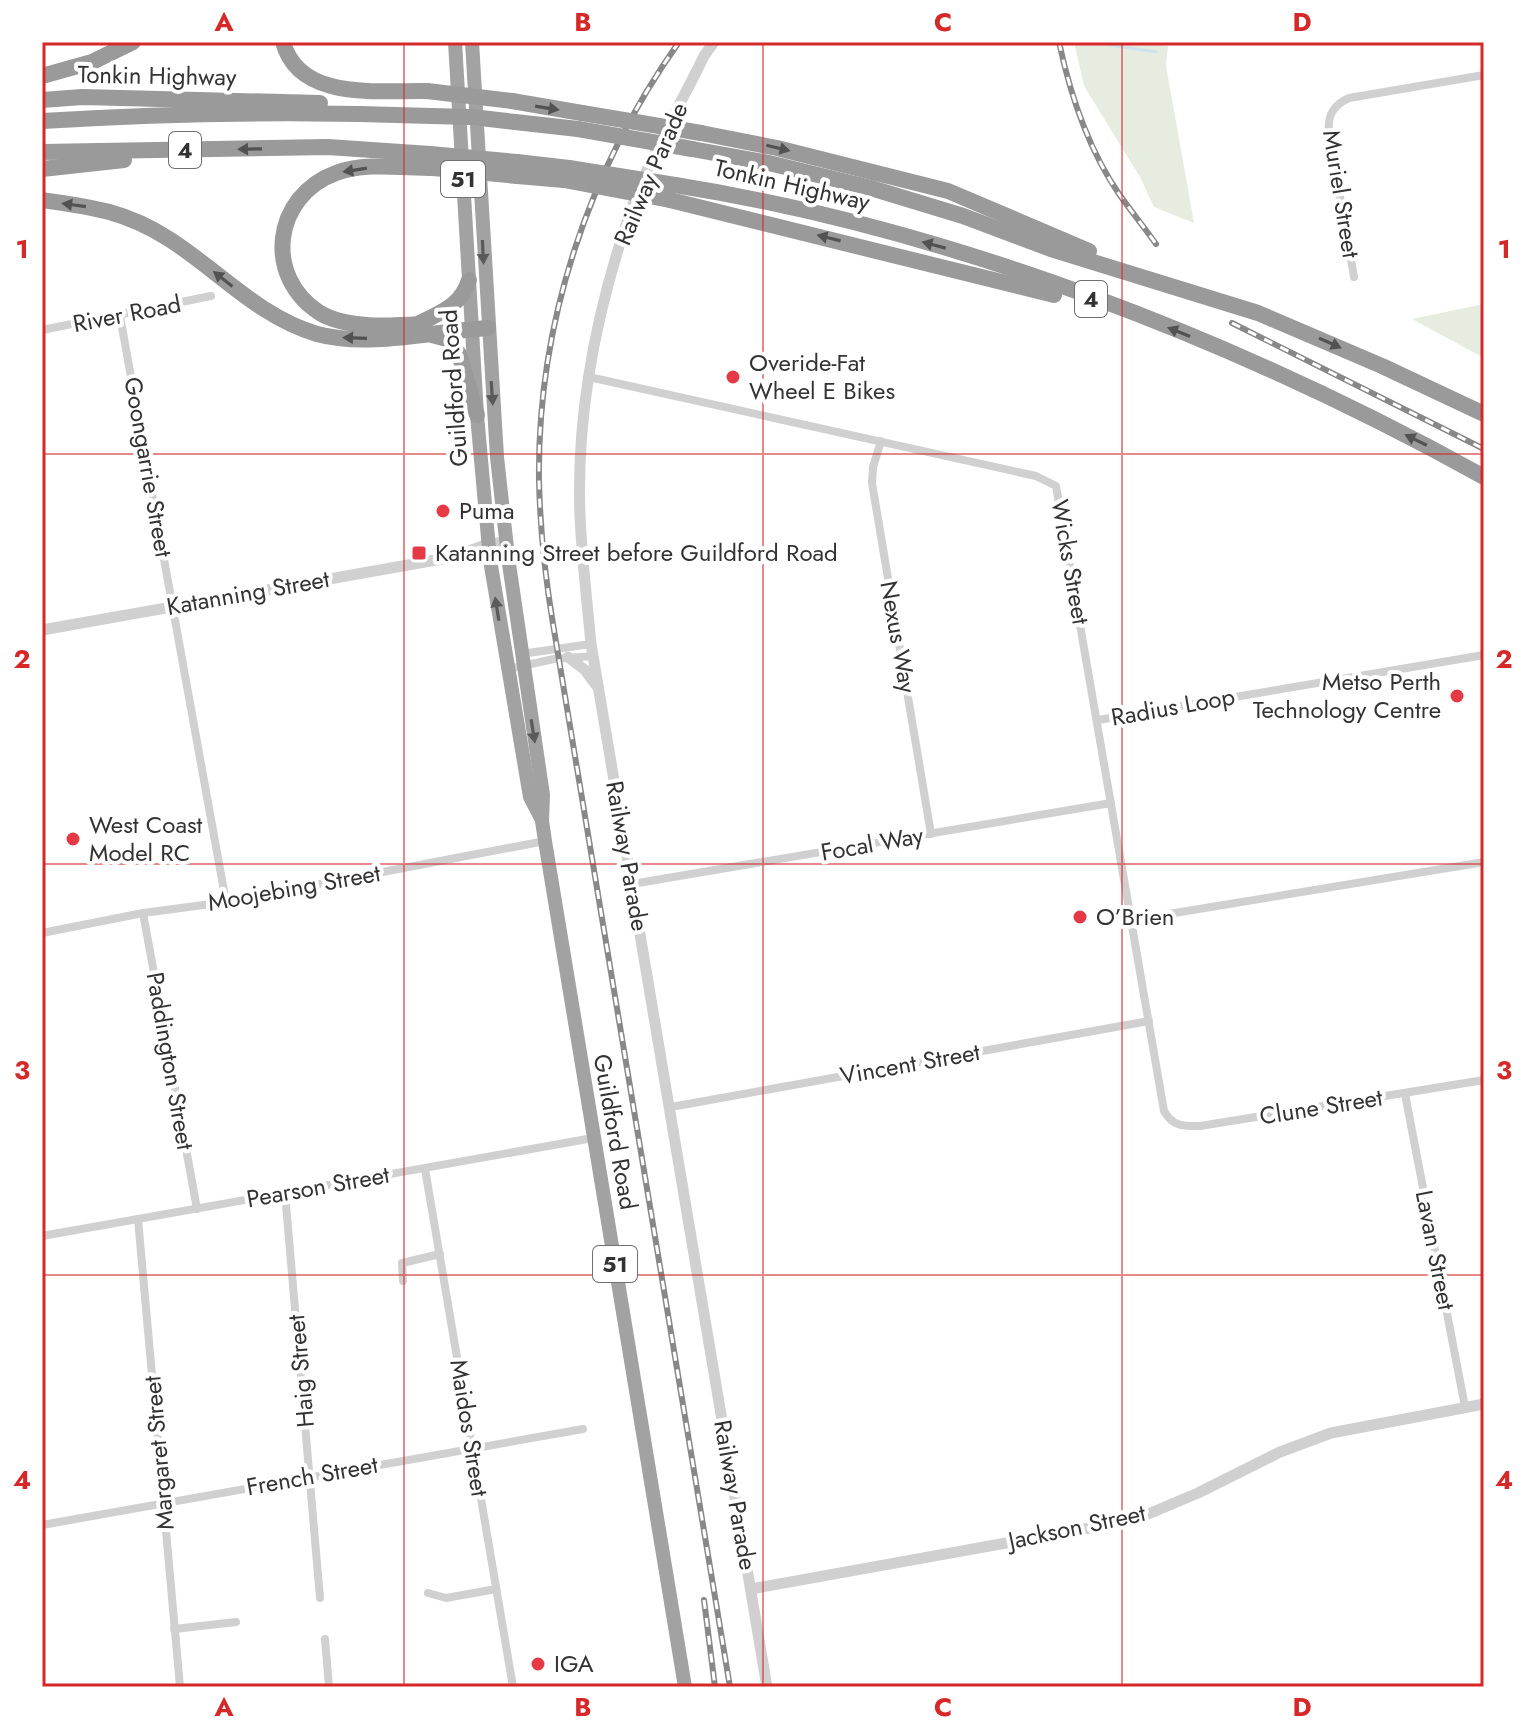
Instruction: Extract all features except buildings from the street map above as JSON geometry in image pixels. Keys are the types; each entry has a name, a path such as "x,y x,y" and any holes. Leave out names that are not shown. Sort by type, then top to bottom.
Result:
{"highway":[{"path":"42,76 92,62 133,42"},
{"path":"283,42 298,67 321,83 350,90 427,91 512,101 580,121 701,133 793,151 948,191 1157,280"},
{"name":"Guildford Road","path":"455,42 469,280 480,323 507,550 543,795 542,821 685,1687"},
{"name":"Guildford Road","path":"472,42 480,323 477,415 488,544 530,797 542,821"},
{"name":"Tonkin Highway","path":"42,100 82,97 323,103 365,114"},
{"name":"Tonkin Highway","path":"42,121 126,116 365,114 472,117 515,122 580,121 871,188 963,216 1051,249 1258,313 1484,414"},
{"name":"Tonkin Highway","path":"42,152 328,147 566,174 672,192 758,198 962,252 1149,319 1316,393 1422,443 1484,477"},
{"path":"42,169 217,149"},
{"path":"431,161 336,173 315,184 303,194 293,209 282,240 282,256 290,283 321,314 339,321 421,329 447,339 459,354 477,415"},
{"path":"42,200 106,209 138,221 169,239 258,306 288,323 319,334 367,339 480,323"},
{"path":"421,329 456,304 464,295 469,280"}],"street":[{"name":"Railway Parade","path":"714,42 704,56 632,208 595,335 580,484 592,650 767,1687"},
{"name":"Muriel Street","path":"1354,277 1329,133 1331,111 1339,102 1349,98 1484,75"},
{"name":"River Road","path":"42,330 211,296"},
{"name":"Goongarrie Street","path":"120,316 226,902"},
{"name":"Wicks Street","path":"589,377 1036,476 1056,486 1164,1111"},
{"name":"Nexus Way","path":"881,441 872,483 931,834"},
{"name":"Katanning Street","path":"42,630 453,557 488,544 507,550"},
{"name":"Katanning Street","path":"453,557 490,560 507,550"},
{"path":"523,660 568,657 592,650"},
{"path":"506,664 592,650"},
{"name":"Radius Loop","path":"1098,720 1484,655"},
{"path":"568,657 585,670 599,689"},
{"name":"Focal Way","path":"632,884 1111,803"},
{"name":"Moojebing Street","path":"42,933 143,913 226,902 545,841"},
{"path":"1132,920 1484,862"},
{"name":"Paddington Street","path":"143,913 197,1209"},
{"name":"Vincent Street","path":"671,1107 1149,1021"},
{"name":"Clune Street","path":"1164,1111 1175,1124 1200,1126 1484,1080"},
{"name":"Lavan Street","path":"1405,1094 1465,1407"},
{"name":"Pearson Street","path":"42,1236 593,1138"},
{"name":"Maidos Street","path":"425,1169 513,1687"},
{"name":"Haig Street","path":"285,1193 320,1598"},
{"name":"Margaret Street","path":"138,1219 180,1687"},
{"path":"403,1281 402,1263 440,1254"},
{"name":"Jackson Street","path":"751,1589 1134,1520 1198,1493 1280,1452 1331,1433 1484,1404"},
{"name":"French Street","path":"42,1525 310,1475 583,1429"},
{"path":"428,1593 446,1598 496,1589"},
{"path":"174,1629 236,1622"},
{"path":"325,1639 329,1687"}],"shaded area":[{"path":"1074,42 1147,42 1168,46 1166,66 1194,223 1154,207 1140,177 1084,86"},
{"path":"1484,304 1484,358 1412,319"}],"waterway":[{"path":"1091,42 1156,52"}],"railway":[{"path":"679,42 619,142 574,250 547,363 539,480 550,606 730,1687"},
{"path":"1059,42 1075,101 1099,159 1119,194 1156,244"},
{"path":"1232,323 1484,449"},
{"path":"704,1600 715,1687"}],"place":[{"name":"Overide-Fat Wheel E Bikes","path":"733,377"},
{"name":"Puma","path":"443,511"},
{"name":"Katanning Street before Guildford Road","path":"419,553"},
{"name":"Metso Perth Technology Centre","path":"1457,696"},
{"name":"West Coast Model RC","path":"73,839"},
{"name":"O’Brien","path":"1080,917"},
{"name":"IGA","path":"538,1664"}]}
